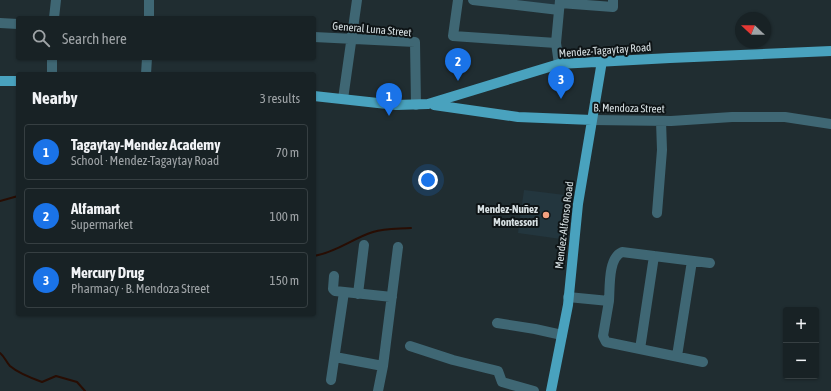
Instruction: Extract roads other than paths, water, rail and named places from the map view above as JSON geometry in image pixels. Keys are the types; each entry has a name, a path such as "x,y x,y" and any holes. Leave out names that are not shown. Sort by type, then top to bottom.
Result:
{"main road":[{"name":"Mendez-Tagaytay Road","path":"316,96 396,105 428,104 559,64 831,51"},
{"name":"Mendez-Alfonso Road","path":"551,391 568,297 578,204 602,61"},
{"path":"0,81 16,81"},
{"path":"459,94 457,101 459,108"},
{"name":"B. Mendoza Street","path":"428,104 518,117 592,120"}],"street":[{"path":"54,16 56,0"},
{"path":"149,0 149,16"},
{"path":"343,99 357,0"},
{"path":"458,0 453,36 556,43"},
{"path":"473,0 612,7 613,0"},
{"path":"559,64 556,43 560,5"},
{"path":"0,23 16,24"},
{"name":"General Luna Street","path":"316,37 414,42 416,105"},
{"path":"52,60 52,72"},
{"path":"146,72 147,60"},
{"name":"B. Mendoza Street","path":"592,120 661,121 732,117 785,117 831,124"},
{"path":"657,213 662,150 661,121"},
{"path":"358,294 364,245"},
{"path":"378,391 383,366 398,247"},
{"path":"703,362 606,342 603,336 609,301 612,262 617,254 622,252 710,263"},
{"path":"640,349 654,256"},
{"path":"677,356 692,261"},
{"path":"334,276 334,291 392,297"},
{"path":"331,380 344,292"},
{"path":"568,297 609,301"},
{"path":"497,323 562,334"},
{"path":"410,346 453,360 498,371 502,382 534,391"},
{"path":"335,357 383,366"}],"waterway":[{"path":"0,201 16,197"},
{"path":"316,256 330,252 373,232 387,229 411,228"},
{"path":"0,353 10,366 25,375 42,382 56,376 77,382 85,391"}],"place":[{"name":"Alfamart","path":"458,81"},
{"name":"Mercury Drug","path":"561,99"},
{"name":"Tagaytay-Mendez Academy","path":"389,116"},
{"name":"Mendez-Nuñez Montessori","path":"546,215"}]}
